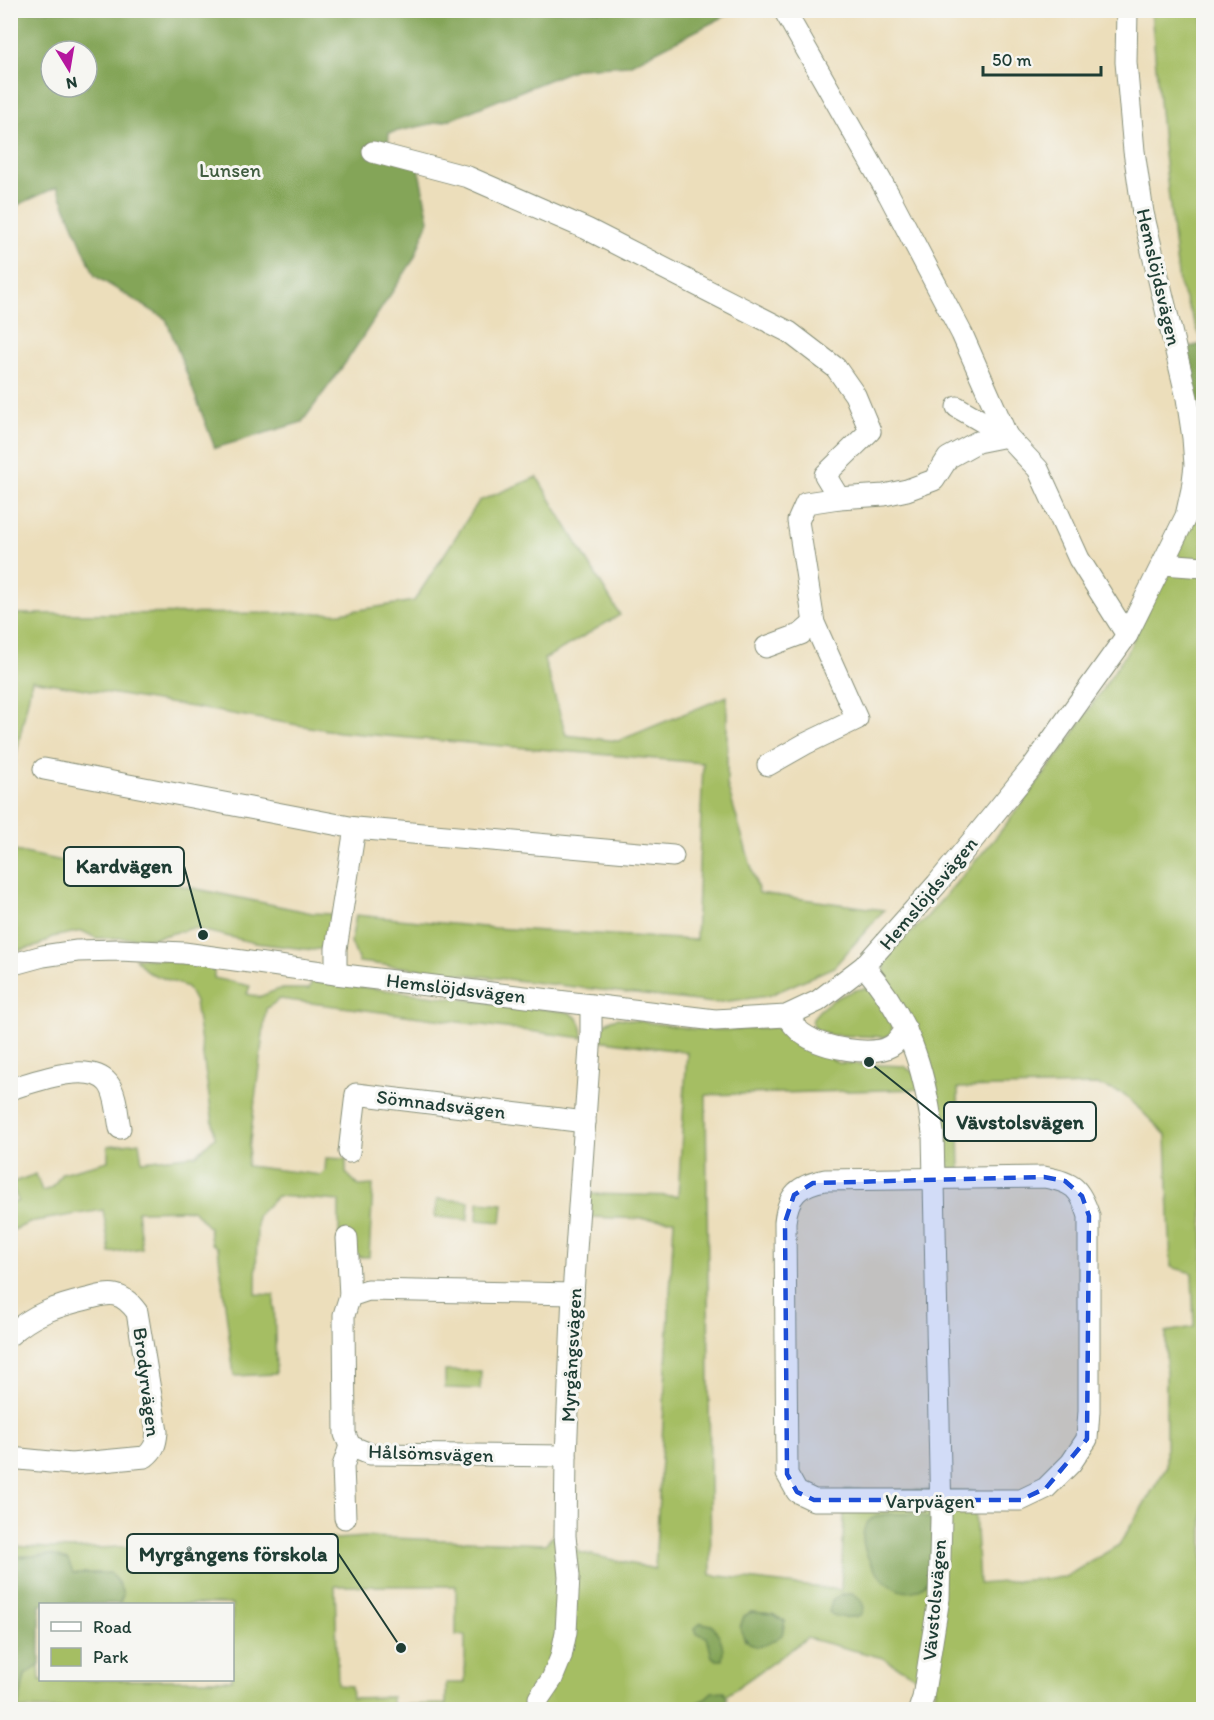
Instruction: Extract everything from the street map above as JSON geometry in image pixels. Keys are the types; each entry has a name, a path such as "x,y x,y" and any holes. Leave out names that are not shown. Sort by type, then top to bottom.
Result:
{"street":[{"path":"784,10 883,186 952,315 1007,436"},
{"name":"Hemslöjdsvägen","path":"10,964 77,951 184,953 336,974 715,1020 786,1016 818,1001 864,966 937,884 1033,766 1126,635 1186,516 1199,462 1187,398 1143,213 1134,151 1126,62 1127,10"},
{"path":"374,152 468,177 576,225 789,333 837,368 855,395 870,430 825,475 839,498"},
{"path":"957,407 1007,436 1038,469 1078,559 1126,635"},
{"path":"768,765 857,719 814,623 798,522 806,503 884,495 907,490 934,480 948,458 977,442 1007,436"},
{"path":"1163,564 1203,567"},
{"path":"766,647 801,634 814,623"},
{"path":"44,770 355,828 673,856"},
{"path":"336,974 336,949 355,828"},
{"name":"Vävstolsvägen","path":"864,966 881,986 906,1029 920,1062 928,1094 933,1133 940,1501 939,1598 923,1698 919,1710"},
{"name":"Myrgångsvägen","path":"539,1698 552,1679 561,1657 567,1632 569,1576 565,1536 566,1456 573,1294 591,1005"},
{"path":"786,1016 804,1035 823,1045 842,1049 889,1048 897,1042 906,1029"},
{"path":"10,1089 72,1074 86,1072 99,1076 108,1083 113,1094 120,1128"},
{"name":"Sömnadsvägen","path":"348,1152 356,1094 585,1122"},
{"name":"Varpvägen","path":"1044,1177 1065,1181 1082,1196 1089,1216 1087,1439 1071,1463 1046,1488 1021,1500 814,1500 797,1492 787,1474 785,1222 787,1207 794,1195 803,1187 825,1180 934,1180 1044,1177"},
{"name":"Hålsömsvägen","path":"347,1238 350,1296 344,1315 344,1372 345,1434 350,1446 370,1454 566,1456"},
{"path":"350,1296 368,1290 573,1294"},
{"name":"Brodyrvägen","path":"10,1335 39,1313 60,1305 106,1294 124,1299 137,1312 157,1432 156,1443 145,1457 71,1464 10,1458"},
{"path":"345,1518 343,1467 350,1446"}],"highlighted area":[{"path":"1044,1177 1065,1181 1082,1196 1089,1216 1087,1439 1046,1488 1021,1500 814,1500 797,1492 787,1474 785,1222 794,1195 813,1183"}],"green space":[{"name":"Lunsen","path":"10,11 735,11 629,65 578,68 449,120 389,133 388,147 417,161 429,220 414,259 346,362 302,422 215,448 166,319 95,276 57,187 11,208"},
{"path":"1151,11 1203,11 1203,343 1179,284"},
{"path":"1203,344 1204,492 1201,493 1187,369 1188,347"},
{"path":"537,477 620,615 544,659 566,735 618,741 727,696 727,785 759,893 884,910 834,967 768,996 714,1003 359,962 351,942 356,915 494,928 696,940 703,763 339,732 32,680 11,779 11,614 340,613 414,601 479,501"},
{"path":"1203,492 1203,1709 930,1709 936,1689 883,1658 807,1638 707,1709 16,1709 25,1675 39,1665 39,1681 234,1681 234,1603 119,1603 123,1595 119,1584 110,1573 72,1573 52,1555 11,1557 10,1546 71,1549 150,1546 184,1549 366,1537 545,1544 559,1530 573,1539 578,1552 655,1569 674,1220 589,1217 589,1194 678,1196 687,1052 598,1040 604,1025 618,1018 693,1029 731,1030 773,1027 787,1029 838,1063 904,1066 915,1074 920,1089 706,1095 711,1575 841,1590 845,1490 976,1491 979,1584 1065,1577 1119,1545 1166,1468 1166,1332 1194,1327 1192,1273 1171,1267 1166,1135 1124,1094 1098,1085 958,1088 960,1170 953,1170 946,1164 942,1154 938,1097 934,1074 924,1045 889,986 884,973 885,962 893,950 926,918 997,836 1061,752 1129,649","holes":["335,1586 456,1586 456,1635 465,1636 465,1683 446,1683 446,1704 392,1705 392,1697 352,1698 351,1686 338,1685","751,1612 772,1614 785,1621 745,1641 740,1628 744,1616"]},
{"path":"10,850 312,913 332,914 329,941 324,948 313,950 255,943 193,928 154,938 96,938 82,931 52,937 38,946 11,952"},
{"path":"135,958 187,961 214,970 214,978 250,986 247,994 259,997 279,989 309,989 312,981 568,1012 580,1022 583,1038 280,999 266,1009 247,1166 321,1175 325,1171 326,1158 346,1159 346,1173 359,1186 373,1185 369,1257 339,1256 339,1201 277,1196 257,1216 256,1294 274,1295 276,1374 234,1376 218,1248 211,1243 209,1228 193,1210 137,1211 142,1248 110,1253 103,1210 34,1221 11,1231 10,1204 18,1201 11,1183 36,1174 42,1191 52,1188 62,1173 108,1161 108,1146 139,1142 142,1161 196,1155 215,1137 195,1002 187,987 147,972"},
{"path":"867,988 882,1001 889,1013 892,1032 886,1037 831,1035 815,1029 812,1021 821,1009 844,995"},
{"path":"437,1199 469,1201 468,1220 435,1217"},
{"path":"478,1202 503,1204 501,1222 477,1220"},
{"path":"445,1371 481,1371 480,1389 445,1388"},
{"path":"916,1514 931,1519 935,1551 934,1568 930,1578 923,1586 911,1591 898,1590 876,1571 868,1557 863,1543 864,1530 870,1520 880,1515"},
{"path":"52,1555 68,1560 73,1573 110,1573 119,1584 123,1595 119,1603 39,1603 39,1666 25,1675 18,1708 11,1709 11,1557"},
{"path":"853,1593 861,1600 864,1608 861,1615 840,1617 829,1612 832,1600 841,1595"},
{"path":"751,1612 772,1614 785,1621 782,1635 763,1646 748,1642 740,1628 744,1616"},
{"path":"701,1623 712,1625 717,1633 722,1645 722,1660 712,1657 707,1637 697,1634 695,1628"},
{"path":"724,1691 727,1698 725,1703 715,1709 688,1709 689,1706 702,1701 712,1692"}],"place":[{"name":"Kardvägen","path":"203,935"},
{"name":"Vävstolsvägen","path":"869,1062"},
{"name":"Myrgångens förskola","path":"401,1648"}]}
